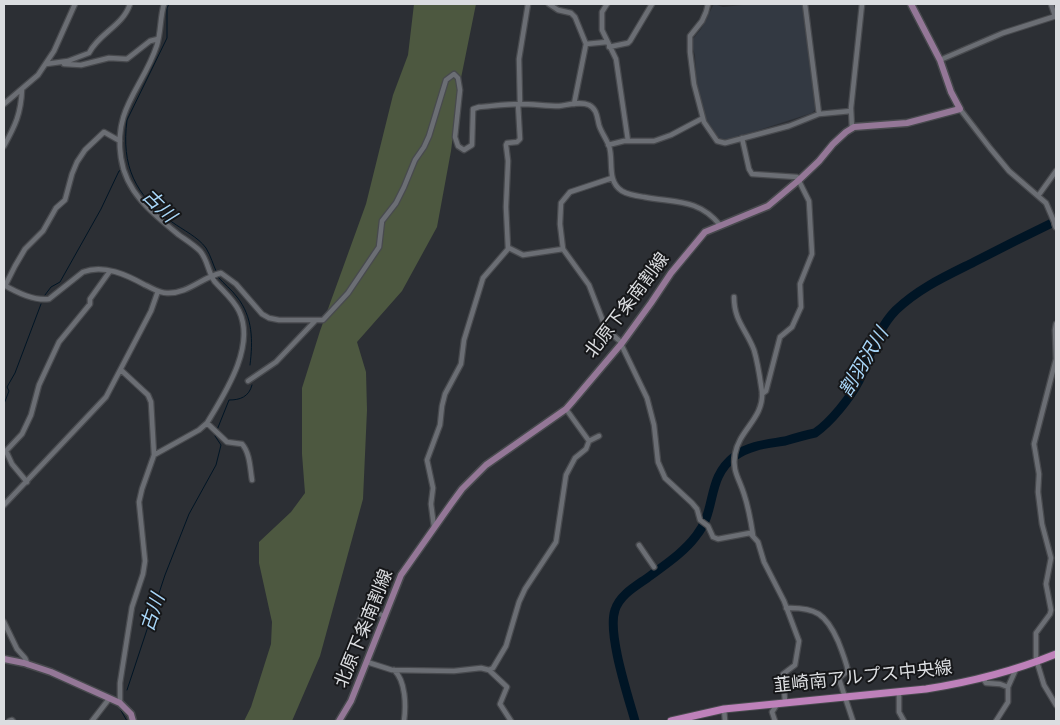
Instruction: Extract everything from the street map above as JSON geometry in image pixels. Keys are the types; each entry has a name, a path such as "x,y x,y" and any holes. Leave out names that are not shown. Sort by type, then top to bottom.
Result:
{"main road":[{"path":"852,128 908,124 960,109 950,92 940,60 911,4"},
{"name":"北原下条南割線","path":"339,721 351,701 401,575 462,488 486,465 566,409 622,344 682,258 705,232 720,224 768,206 819,162 833,144 852,128"},
{"name":"韮崎南アルプス中央線","path":"671,721 724,709 944,686 1016,669 1056,654"},
{"path":"4,659 28,664 51,672 120,703 131,714 133,721"}],"street":[{"path":"4,104 38,75 46,64 76,4"},
{"path":"46,64 68,61 89,53 93,44 118,24 130,4"},
{"path":"154,455 199,430 207,423 240,360 245,336 242,318 235,304 213,275 198,249 148,209 132,190 122,166 121,123 125,109 154,51 164,4"},
{"path":"434,527 431,504 433,488 427,460 440,425 445,394 461,364 464,340 483,278 509,248 506,207 508,161 506,145 507,143 517,142 520,139 519,59 528,4"},
{"path":"548,4 558,10 571,13 575,17 586,44 574,104"},
{"path":"607,4 602,12 602,30 616,59 628,141"},
{"path":"586,44 608,45 628,43 652,4"},
{"path":"708,4 706,12 696,30 690,36 689,43 692,72 703,118 717,141 725,143 789,126 819,114 851,111"},
{"path":"805,4 819,114"},
{"path":"852,128 851,111 862,4"},
{"path":"940,60 1003,34 1056,16 1051,4"},
{"path":"58,63 82,65 109,58 127,59 150,41 158,39"},
{"path":"120,141 104,132 85,150 72,174 65,200 56,208 43,231 25,250 5,285 26,295 46,300 83,272 96,269 117,272 158,291 170,293 198,284 220,273 236,284 262,314 279,320 322,320 348,293 379,247 382,221 396,204 415,160 429,136 444,84 454,74 458,78 460,90 455,137 458,146 464,150 472,145 473,109 478,107 519,104 589,105 596,111 608,146 612,178 620,190 662,201 680,201 696,206 706,210 720,224"},
{"path":"4,146 16,126 20,113 22,90"},
{"path":"960,109 1009,171 1046,203 1056,226"},
{"path":"608,146 628,141 659,140 703,118"},
{"path":"742,138 752,174 797,177 809,201 812,254 800,284 801,307 792,327 780,337 766,390 762,394"},
{"path":"1038,196 1056,171"},
{"path":"612,178 576,190 565,197 562,203 560,224 563,249 589,285 606,329 622,344 646,398 654,424 658,462 665,478 692,503 700,520 708,526 713,537 718,539 750,533 753,535"},
{"path":"509,248 524,255 563,249"},
{"path":"27,482 12,464 6,450 22,434 31,415 39,385 59,342 90,304 90,299 110,271"},
{"path":"4,505 106,397 151,312 158,291"},
{"path":"734,297 734,310 756,356 762,394 758,412 752,424 742,434 735,452 733,467 744,495 753,535 758,542 764,562 779,588 799,641 795,665 783,674 781,702 772,712 775,721"},
{"path":"248,381 276,362 316,321"},
{"path":"1056,324 1054,330 1056,359 1034,444 1039,474 1038,492 1042,524 1052,562 1046,584 1051,610 1034,638 1036,662 1044,685 1056,705"},
{"path":"120,703 120,683 132,606 143,574 145,561 140,502 142,489 154,455 151,402 148,395 121,370"},
{"path":"566,409 589,441"},
{"path":"207,423 227,442 242,444 245,447 252,480"},
{"path":"489,670 493,668 506,646 519,602 525,589 556,542 566,475 576,458 586,449 589,441 599,436"},
{"path":"639,545 654,567"},
{"path":"786,608 805,608 826,618 830,624 848,671 839,678 854,721"},
{"path":"360,620 365,609 385,616"},
{"path":"4,622 17,649 28,664"},
{"path":"367,662 394,670 454,671 481,668 489,670 506,687 500,704 511,721"},
{"path":"996,721 1008,702 1008,687 1016,669"},
{"path":"394,670 399,675 403,691 404,721"},
{"path":"983,678 986,683 1000,684 1008,687"},
{"path":"899,692 899,712 904,721"},
{"path":"92,721 109,699"},
{"path":"724,709 725,721"},
{"path":"9,721 13,721"}],"shaded area":[{"path":"714,4 723,7 752,4 802,4 816,109 812,113 725,141 718,137 703,112 692,46 692,40 701,29"}],"green space":[{"path":"414,4 476,4 459,88 451,151 437,227 402,291 357,342 366,372 367,410 363,499 320,656 292,721 244,721 251,707 271,644 272,622 259,563 259,542 291,512 305,493 302,454 302,388 320,331 366,204 393,95 408,55"}],"waterway":[{"name":"古川","path":"169,4 167,8 167,38 127,120 126,152 133,178 140,190 159,212 203,244 217,273"},
{"path":"45,295 51,287 60,282 101,209 119,171 122,170"},
{"name":"割羽沢川","path":"635,721 616,649 613,620 617,604 635,586 674,558 696,536 703,526 719,474 726,465 735,456 753,447 815,433 834,416 851,395 884,326 889,318 905,302 943,278 1056,221"},
{"name":"古川","path":"218,277 235,294 249,321 251,330 250,365"},
{"path":"4,404 9,391 7,387 15,373 41,304"},
{"name":"古川","path":"217,430 229,400 243,397 249,392 252,385"},
{"name":"古川","path":"127,690 165,575 189,514 216,465 221,445 215,436 216,433"},
{"name":"古川","path":"119,707 127,721"}]}
